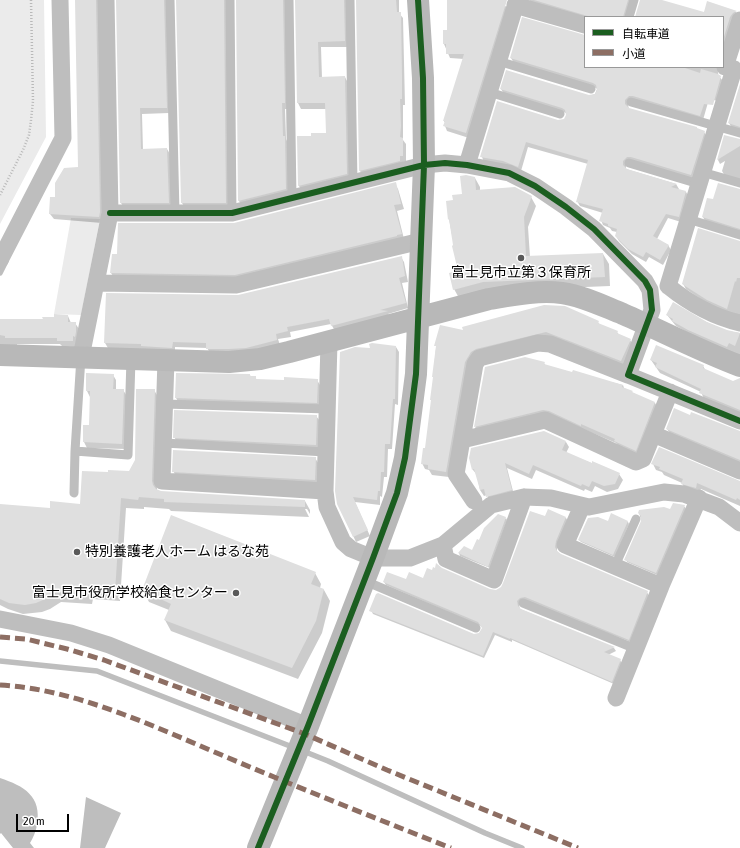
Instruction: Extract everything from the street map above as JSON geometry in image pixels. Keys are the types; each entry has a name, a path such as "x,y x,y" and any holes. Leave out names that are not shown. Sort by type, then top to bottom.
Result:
{"street":[{"path":"0,260 63,138 60,0"},
{"path":"80,356 110,213 106,0"},
{"path":"258,848 306,732 374,558 397,493 405,458 416,374 424,164 424,78 418,0"},
{"path":"467,165 516,2 584,25"},
{"path":"668,286 716,126 740,20"},
{"path":"110,213 232,213 424,164 445,163 467,165 509,173 534,186 566,207 594,229 645,281 650,290 652,310 648,325 628,375"},
{"path":"96,283 236,285 421,241"},
{"path":"650,290 668,286 691,303 724,320 740,323"},
{"path":"0,355 80,356 229,362 260,359 419,319 489,299 514,295 561,293 582,298 648,325 710,354 740,366"},
{"path":"329,342 325,491 328,507 343,542 351,549 374,558 410,558 443,545 491,505 524,497 551,498 589,507 664,492 684,494 699,498 718,507 740,523"},
{"path":"474,501 456,474 474,364 479,358 538,343 550,344 740,421"},
{"path":"166,360 162,481 325,491"},
{"path":"462,440 545,420 636,462 643,459 670,392"},
{"path":"653,434 740,471"},
{"path":"443,545 446,559 494,580 524,497"},
{"path":"616,698 661,586 699,498"},
{"path":"582,506 565,545 661,586"},
{"path":"0,619 71,633 109,645 306,732"}],"lane":[{"path":"170,0 175,213"},
{"path":"230,0 232,213"},
{"path":"289,0 292,197"},
{"path":"350,0 353,183"},
{"path":"629,16 634,0"},
{"path":"498,60 591,89"},
{"path":"489,92 560,114"},
{"path":"632,102 740,133"},
{"path":"630,163 701,178 740,183"},
{"path":"688,219 740,235"},
{"path":"74,493 80,356"},
{"path":"75,452 128,455 131,359"},
{"path":"165,404 327,409"},
{"path":"164,443 326,452"},
{"path":"615,566 636,519"},
{"path":"365,580 476,628"},
{"path":"523,603 636,649"}],"path":[{"path":"0,195 29,135 33,100 31,0"}],"shaded area":[{"path":"0,0 44,0 46,137 0,224"},
{"path":"71,218 100,219 81,315 54,314"},
{"path":"0,778 24,789 34,799 38,815 37,825 30,843 34,848 13,848 1,833 0,834"},
{"path":"86,797 121,813 105,848 80,848"}],"building":[{"path":"75,0 96,0 99,217 49,214 50,197 55,197 55,183 64,168 78,167"},
{"path":"116,0 164,0 167,108 140,108 141,149 167,148 169,203 120,203"},
{"path":"176,0 224,0 226,203 181,203"},
{"path":"236,0 283,0 285,103 282,103 283,136 285,136 286,189 238,201"},
{"path":"295,0 344,0 345,41 318,42 319,77 345,76 347,174 298,186 297,136 311,136 311,133 326,133 325,103 297,103"},
{"path":"356,0 396,0 397,12 401,12 402,99 400,99 400,137 403,138 403,156 400,156 400,161 359,171"},
{"path":"447,0 507,0 466,133 443,126 445,121 443,121 464,54 446,54 446,44 443,44 443,30 447,30"},
{"path":"534,0 628,0 623,16 588,16"},
{"path":"640,0 662,0 704,12 707,1 737,11 730,17 724,37 724,16 635,16"},
{"path":"522,17 584,35 584,68 685,68 700,73 701,69 721,76 713,105 704,104 700,116 633,96 629,96 625,100 625,104 629,108 697,127 705,131 691,175 631,157 627,157 623,161 623,165 627,169 677,184 671,187 686,191 679,217 666,214 653,236 669,245 660,260 646,252 643,257 628,249 615,236 617,229 599,221 603,209 576,202 588,160 526,142 518,167 503,161 480,157 497,101 558,120 564,119 566,115 565,110 562,108 500,89 506,70 589,95 595,94 597,90 596,85 593,83 510,58"},
{"path":"740,84 740,127 728,123"},
{"path":"724,135 740,139 740,146 717,160"},
{"path":"466,175 475,177 476,190 515,187 532,196 524,217 526,256 603,253 605,277 483,282 453,290 449,273 458,271 452,246 446,201 453,200 452,195 462,194 460,176"},
{"path":"396,182 401,204 394,205 402,234 397,236 235,275 110,273 112,254 117,254 118,223 234,223"},
{"path":"718,183 740,189 740,229 702,217 707,198 713,199"},
{"path":"698,228 740,241 740,278 737,278 736,282 735,281 727,309 707,300 682,284"},
{"path":"402,256 405,276 399,278 406,303 380,310 388,311 331,326 329,319 287,327 288,331 276,334 277,340 246,348 206,349 206,343 173,342 172,348 141,346 141,344 104,343 106,293 238,295"},
{"path":"673,302 707,322 727,330 740,333 735,346 729,343 727,347 688,330 672,321 673,319 666,315"},
{"path":"544,305 565,306 599,321 598,323 618,331 617,333 631,339 621,361 546,332 476,349 471,352 465,362 446,472 428,469 428,465 421,464 423,448 425,448 431,400 436,346 434,346 440,325 463,330 462,327"},
{"path":"54,314 68,315 68,322 76,322 76,332 75,337 73,336 73,341 57,341 57,338 5,338 5,336 0,335 0,319 43,319 42,317 54,317"},
{"path":"372,343 396,346 395,399 393,399 390,444 385,444 384,472 381,472 380,491 378,491 377,500 353,497 368,530 353,537 337,504 335,491 340,352 355,347 370,348 369,344"},
{"path":"656,345 704,365 703,368 733,381 740,378 740,410 699,393 701,389 655,367 657,363 650,360"},
{"path":"525,357 545,362 544,364 572,372 573,370 623,385 622,387 655,402 636,451 614,441 615,439 581,424 581,426 549,411 543,410 474,427 485,367"},
{"path":"86,373 114,374 113,389 124,389 122,444 83,442 83,425 89,425 90,391 86,391"},
{"path":"176,373 250,374 250,376 256,376 256,379 284,380 284,377 318,379 317,403 175,398"},
{"path":"136,389 155,389 152,481 156,489 161,491 305,500 305,507 164,502 164,499 139,497 138,500 121,498 115,592 87,589 87,594 56,592 36,603 25,605 9,603 0,599 0,504 50,508 50,501 80,504 82,471 129,471 135,460"},
{"path":"674,408 690,415 691,412 740,431 740,460 666,429"},
{"path":"174,410 317,415 316,445 173,438"},
{"path":"544,431 566,441 562,450 620,473 615,484 604,486 592,481 589,487 582,484 581,486 533,465 529,474 505,463 512,490 486,497 484,489 480,490 474,469 472,470 469,458 471,448"},
{"path":"659,447 740,481 740,500 737,498 736,500 697,483 696,488 681,484 683,479 651,464"},
{"path":"173,450 316,457 315,480 172,472"},
{"path":"673,503 685,505 656,573 624,560 641,521 641,516 638,513 639,510 664,507 670,509"},
{"path":"548,509 566,517 556,541 555,547 557,551 648,591 629,640 525,597 520,598 517,601 518,606 521,609 615,647 604,652 621,659 612,682 493,632 483,656 369,611 376,594 378,593 474,634 479,633 482,628 478,622 383,582 387,572 406,579 409,572 423,578 427,568 432,570 433,567 435,568 436,563 442,568 490,589 496,590 501,587 503,583 530,511 545,516"},
{"path":"611,513 628,521 613,555 578,540 588,518 598,517 608,521"},
{"path":"498,514 506,517 488,567 458,553 464,546 472,550 477,539 479,540 484,528"},
{"name":"富士見市役所学校給食センター","path":"171,515 316,572 311,584 324,589 316,621 292,668 164,620 171,604 142,590"}],"waterway":[{"path":"0,273 6,261"},
{"path":"0,661 97,671 295,748"},
{"path":"303,751 485,833 522,848"}],"marked path":[{"path":"0,637 26,639 104,660 305,734 387,770 578,848"},
{"path":"0,685 29,688 57,694 115,711 451,848"}],"cycle path":[{"path":"258,848 308,726 373,558 397,493 405,458 416,374 424,165 423,78 418,0"},
{"path":"110,213 232,213 424,165 445,163 467,165 509,173 535,186 566,207 594,229 645,281 650,290 652,310 628,375 740,421"}],"place":[{"name":"富士見市立第３保育所","path":"521,258"},
{"name":"特別養護老人ホーム はるな苑","path":"77,552"},
{"name":"富士見市役所学校給食センター","path":"236,593"}]}
